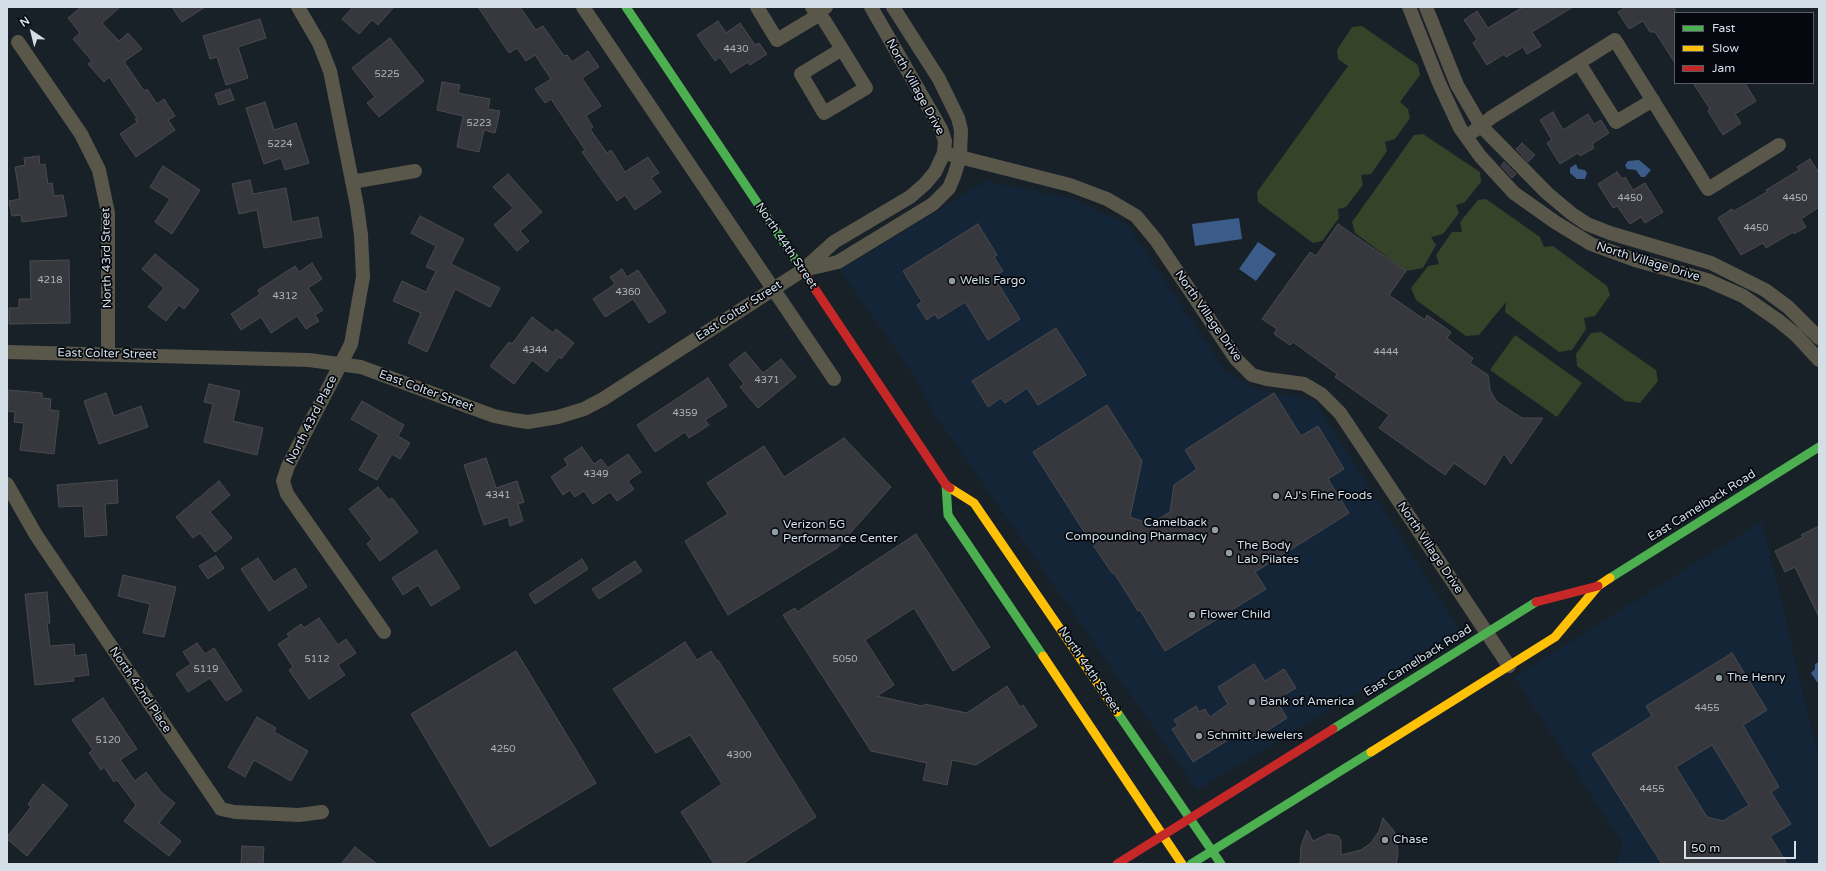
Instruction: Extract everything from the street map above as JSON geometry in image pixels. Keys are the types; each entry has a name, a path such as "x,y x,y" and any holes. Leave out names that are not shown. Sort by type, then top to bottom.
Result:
{"main road":[{"name":"North 44th Street","path":"626,7 946,485 974,503 1222,864"},
{"name":"East Camelback Road","path":"1191,864 1554,637 1598,586 1819,447"},
{"name":"North 44th Street","path":"946,485 948,515 1182,864"},
{"name":"East Camelback Road","path":"1117,864 1538,601 1598,586"}],"street":[{"name":"North 43rd Place","path":"298,7 319,43 330,71 361,235 363,277 351,344 288,466 283,481 287,494 384,632"},
{"path":"583,7 834,379"},
{"path":"757,7 777,40 812,19 818,9"},
{"name":"North Village Drive","path":"871,7 942,129 945,142 944,153 1070,186 1107,199 1136,216 1156,240 1236,359 1252,375 1267,379 1304,384 1321,394 1340,413 1509,666"},
{"name":"North Village Drive","path":"892,7 939,79 954,109 961,130 960,158"},
{"name":"North Village Drive","path":"1409,7 1439,83 1466,137 1487,164 1514,193 1581,238 1604,250 1707,280 1743,296 1779,321 1796,335 1819,360"},
{"name":"North Village Drive","path":"1426,7 1457,85 1481,126 1572,214 1592,226 1638,243 1711,264 1765,290 1797,315 1819,338"},
{"path":"818,9 866,88 824,113 801,74 842,49"},
{"path":"1466,137 1492,117 1615,40 1708,189 1779,145"},
{"name":"North 43rd Street","path":"18,42 86,144 99,170 108,213 108,354"},
{"path":"1579,63 1616,122 1652,100"},
{"name":"East Colter Street","path":"7,352 309,360 361,367 494,416 528,422 558,417 584,409 603,399 803,270 826,248 910,197 925,184 935,172 944,153"},
{"name":"East Colter Street","path":"803,270 838,262 933,204 949,188 960,158"},
{"path":"352,182 416,171"},
{"path":"1548,217 1558,202"},
{"name":"North 42nd Place","path":"7,484 36,535 221,809 236,812 299,815 322,812"}],"shaded area":[{"path":"986,181 1074,199 1127,224 1225,371 1256,389 1314,400 1460,631 1197,790 933,412 916,378 840,270"},
{"path":"1761,522 1763,525 1819,759 1819,864 1616,864 1623,843 1514,677"}],"green space":[{"path":"1362,26 1418,65 1420,75 1400,102 1408,109 1410,118 1395,139 1385,142 1387,151 1371,174 1361,175 1363,185 1346,207 1338,209 1339,218 1322,241 1313,243 1258,202 1257,192 1348,66 1338,59 1337,50 1352,27"},
{"path":"1423,134 1480,172 1481,182 1465,202 1456,205 1459,213 1443,234 1431,237 1436,245 1423,268 1406,271 1355,233 1352,222 1414,135"},
{"path":"1486,199 1540,237 1544,247 1553,246 1607,286 1610,295 1595,316 1584,318 1586,329 1572,350 1559,352 1505,312 1506,302 1479,335 1466,336 1416,300 1411,288 1428,266 1439,264 1436,255 1452,232 1462,232 1460,222 1478,200"},
{"path":"1601,332 1656,370 1658,381 1640,403 1625,401 1577,366 1576,354 1591,333"},
{"path":"1515,335 1582,383 1557,417 1490,370"}],"water":[{"path":"1639,160 1651,170 1645,177 1641,177 1636,170 1627,169 1625,165 1628,161"},
{"path":"1576,164 1578,169 1585,170 1587,173 1585,179 1577,179 1570,173 1570,168"},
{"path":"1239,218 1242,239 1195,246 1192,224"},
{"path":"1258,242 1276,254 1256,281 1239,269"},
{"path":"1819,662 1819,682 1817,682 1811,673 1815,669 1815,664"}],"building":[{"path":"81,7 120,7 102,23 119,41 128,33 142,49 125,61 125,63 144,91 147,89 157,104 164,99 175,116 168,120 175,130 136,157 120,134 137,122 135,119 137,118 109,77 104,82 88,64 92,61 73,39 80,33 68,18"},
{"path":"172,7 205,7 182,22"},
{"path":"353,7 394,7 378,25 372,20 359,34 342,19"},
{"path":"478,7 520,7 536,30 543,26 564,56 567,55 572,62 588,51 599,67 582,78 601,106 586,116 593,127 590,129 607,153 611,150 625,172 648,157 659,173 651,178 661,192 635,210 625,195 617,201 582,152 585,150 551,99 545,103 535,89 551,79 535,55 526,61 517,48 509,53"},
{"path":"1523,7 1573,7 1532,32 1541,46 1527,54 1523,47 1506,57 1504,54 1487,65 1473,43 1477,39 1464,20 1477,11 1488,28"},
{"path":"1626,7 1675,7 1674,61 1655,32 1650,32 1643,21 1629,29 1618,12"},
{"path":"260,19 266,38 238,47 248,78 226,85 217,57 210,59 203,36"},
{"path":"718,21 726,33 740,23 755,45 759,43 767,54 750,65 748,62 731,73 720,57 715,61 697,35"},
{"path":"390,38 424,81 379,117 367,103 375,97 352,68"},
{"path":"442,82 460,85 458,93 490,99 488,109 500,111 495,133 484,130 479,152 457,147 463,116 437,110"},
{"path":"1694,84 1746,84 1756,101 1735,114 1741,123 1723,135 1708,111 1710,109"},
{"path":"230,89 234,100 219,105 215,94"},
{"path":"265,102 274,130 296,123 309,163 285,170 281,158 264,164 246,108"},
{"path":"1553,112 1563,130 1588,114 1594,124 1601,120 1609,133 1592,144 1594,148 1580,156 1578,153 1560,164 1547,143 1552,140 1540,120"},
{"path":"1522,143 1535,155 1528,162 1516,149"},
{"path":"39,156 40,165 45,164 48,184 52,183 54,196 63,195 67,216 22,222 21,215 12,216 9,201 20,199 15,167 25,165 24,158"},
{"path":"1810,159 1819,173 1819,207 1801,219 1806,227 1794,234 1793,232 1766,248 1763,243 1741,255 1718,218 1732,209 1734,211 1767,192 1766,190 1799,170 1797,167"},
{"path":"1504,162 1516,174 1512,178 1501,166"},
{"path":"163,166 200,190 172,234 155,222 170,199 150,187"},
{"path":"1617,172 1622,179 1625,177 1633,190 1645,183 1663,212 1645,223 1641,217 1630,224 1617,206 1613,208 1598,184"},
{"path":"508,174 542,212 520,231 529,241 517,251 494,225 513,208 493,187"},
{"path":"250,180 253,194 286,188 292,222 318,217 322,237 264,248 257,210 239,214 232,184"},
{"path":"420,216 464,239 451,264 500,288 490,307 455,289 427,352 408,343 421,313 393,301 402,281 426,292 436,271 426,267 436,246 411,233"},
{"name":"Wells Fargo","path":"978,224 997,255 994,257 1003,271 994,277 1020,319 988,340 965,302 938,319 935,314 927,320 917,305 922,302 903,271"},
{"path":"1338,224 1406,271 1389,295 1425,320 1427,315 1451,332 1447,338 1473,358 1470,363 1488,375 1490,390 1497,402 1522,418 1543,418 1511,464 1504,453 1485,485 1454,463 1445,475 1379,428 1389,415 1335,377 1337,374 1293,342 1290,345 1274,334 1277,329 1262,319 1310,252 1316,256"},
{"path":"155,254 199,290 184,309 179,305 166,321 148,307 164,288 142,269"},
{"path":"69,260 70,323 9,324 9,308 19,308 19,299 31,299 30,261"},
{"path":"312,263 322,279 308,288 323,310 315,315 319,321 306,329 297,316 271,333 261,317 241,330 231,314 260,294 258,290 295,266 299,272"},
{"path":"622,269 627,277 638,270 666,312 649,323 633,299 605,317 593,299 615,284 610,277"},
{"path":"532,317 553,333 556,329 574,343 561,359 559,357 547,372 532,360 514,384 490,366 509,342 512,344"},
{"path":"1056,328 1086,375 1038,405 1027,388 1005,403 1001,398 988,407 972,381"},
{"path":"745,352 763,373 781,359 796,377 758,408 740,387 744,384 729,365"},
{"path":"708,378 727,406 705,420 709,425 689,438 685,432 655,452 637,425"},
{"path":"209,384 240,391 233,421 263,428 257,455 204,442 213,404 204,402"},
{"path":"9,390 42,393 42,398 51,399 50,410 59,411 54,454 20,450 24,423 14,422 15,412 7,411"},
{"path":"106,393 114,416 141,406 148,427 99,444 84,401"},
{"path":"1274,393 1301,436 1318,426 1344,469 1328,479 1349,513 1255,572 1266,589 1165,651 1140,610 1138,611 1114,573 1112,573 1033,452 1107,405 1142,461 1130,517 1150,524 1170,512 1174,485 1197,469 1185,450"},
{"path":"362,401 404,425 398,436 410,443 400,459 392,454 377,480 359,470 379,435 351,419"},
{"name":"Verizon 5G Performance Center","path":"844,438 891,487 837,548 728,615 685,541 728,514 707,483 764,446 784,477"},
{"path":"582,447 594,464 601,459 608,468 628,454 641,472 628,481 634,489 617,501 610,492 593,504 584,491 575,497 570,490 563,495 551,477 568,465 564,459"},
{"path":"486,458 496,488 517,481 524,502 518,504 523,521 510,526 508,517 484,525 464,465"},
{"path":"117,480 118,503 105,504 107,535 85,537 83,506 59,507 57,485"},
{"path":"219,481 230,495 210,512 232,538 215,552 200,533 193,538 176,517"},
{"path":"378,487 389,500 392,498 418,532 380,561 367,544 372,539 349,509"},
{"path":"1819,526 1819,617 1795,567 1785,572 1775,551 1803,537 1801,535"},
{"path":"916,534 990,647 953,671 914,608 865,640 894,685 877,696 922,706 925,704 967,713 1007,686 1020,707 1023,705 1037,726 976,765 952,760 947,785 923,780 927,763 871,751 783,615 795,608 797,612"},
{"path":"436,550 460,588 431,606 418,585 403,595 392,578"},
{"path":"216,556 224,568 208,579 199,566"},
{"path":"258,558 274,582 295,568 307,587 269,611 241,569"},
{"path":"582,559 588,569 535,604 529,594"},
{"path":"635,561 642,571 599,599 592,589"},
{"path":"123,575 176,587 164,637 143,633 150,604 118,596"},
{"path":"47,592 50,623 47,623 50,646 74,644 75,656 86,654 89,675 73,677 74,681 35,685 25,594"},
{"path":"319,618 338,645 346,639 356,653 338,665 345,675 309,699 289,670 293,667 278,644 289,637 287,634 301,624 304,628"},
{"path":"685,642 697,660 711,651 717,661 718,660 816,817 742,864 714,864 681,812 722,784 690,735 656,753 613,689"},
{"path":"197,643 205,654 214,648 242,691 226,701 210,678 188,692 176,674 191,664 183,652"},
{"path":"516,651 596,783 490,847 411,714"},
{"path":"1732,653 1767,710 1743,725 1779,787 1771,792 1791,824 1770,836 1787,864 1662,864 1592,754 1652,716 1646,706","holes":["1712,745 1749,805 1723,821 1707,817 1676,767"]},
{"path":"1254,664 1265,681 1284,669 1296,688 1276,700 1287,718 1251,741 1244,730 1193,762 1172,729 1178,726 1174,720 1196,706 1199,712 1205,709 1210,717 1228,704 1218,687"},
{"path":"103,698 137,749 120,760 135,781 146,772 161,792 175,803 159,823 181,841 169,856 124,821 136,805 117,780 114,782 104,767 101,770 89,753 93,750 72,720"},
{"path":"257,717 276,728 274,732 308,751 291,781 254,760 245,777 228,767"},
{"path":"43,784 68,805 27,856 7,839 7,837 31,807 28,804"},
{"name":"Chase","path":"1383,818 1394,831 1397,839 1398,855 1396,864 1300,864 1301,846 1307,830 1313,841 1328,834 1338,836 1341,840 1341,855 1361,850 1371,843 1379,831"},
{"path":"242,846 264,847 263,864 241,864"},
{"path":"355,847 377,864 341,864"}],"traffic: fast":[{"path":"626,7 803,271"},
{"path":"1610,578 1819,447"},
{"path":"946,485 948,515 1043,656"},
{"path":"1333,729 1536,602"},
{"path":"1117,712 1221,864"},
{"path":"1191,864 1371,752"}],"traffic: slow":[{"path":"950,488 974,503 1117,712"},
{"path":"1371,752 1555,637 1598,586 1610,578"},
{"path":"1043,656 1182,864"}],"traffic: jam":[{"path":"803,271 946,485 950,488"},
{"path":"1536,602 1598,586"},
{"path":"1117,864 1333,729"}],"place":[{"name":"Wells Fargo","path":"952,281"},
{"name":"AJ's Fine Foods","path":"1276,496"},
{"name":"Camelback Compounding Pharmacy","path":"1215,530"},
{"name":"Verizon 5G Performance Center","path":"775,532"},
{"name":"The Body Lab Pilates","path":"1229,553"},
{"name":"Flower Child","path":"1192,615"},
{"name":"The Henry","path":"1719,678"},
{"name":"Bank of America","path":"1252,702"},
{"name":"Schmitt Jewelers","path":"1199,736"},
{"name":"Chase","path":"1385,840"}]}
